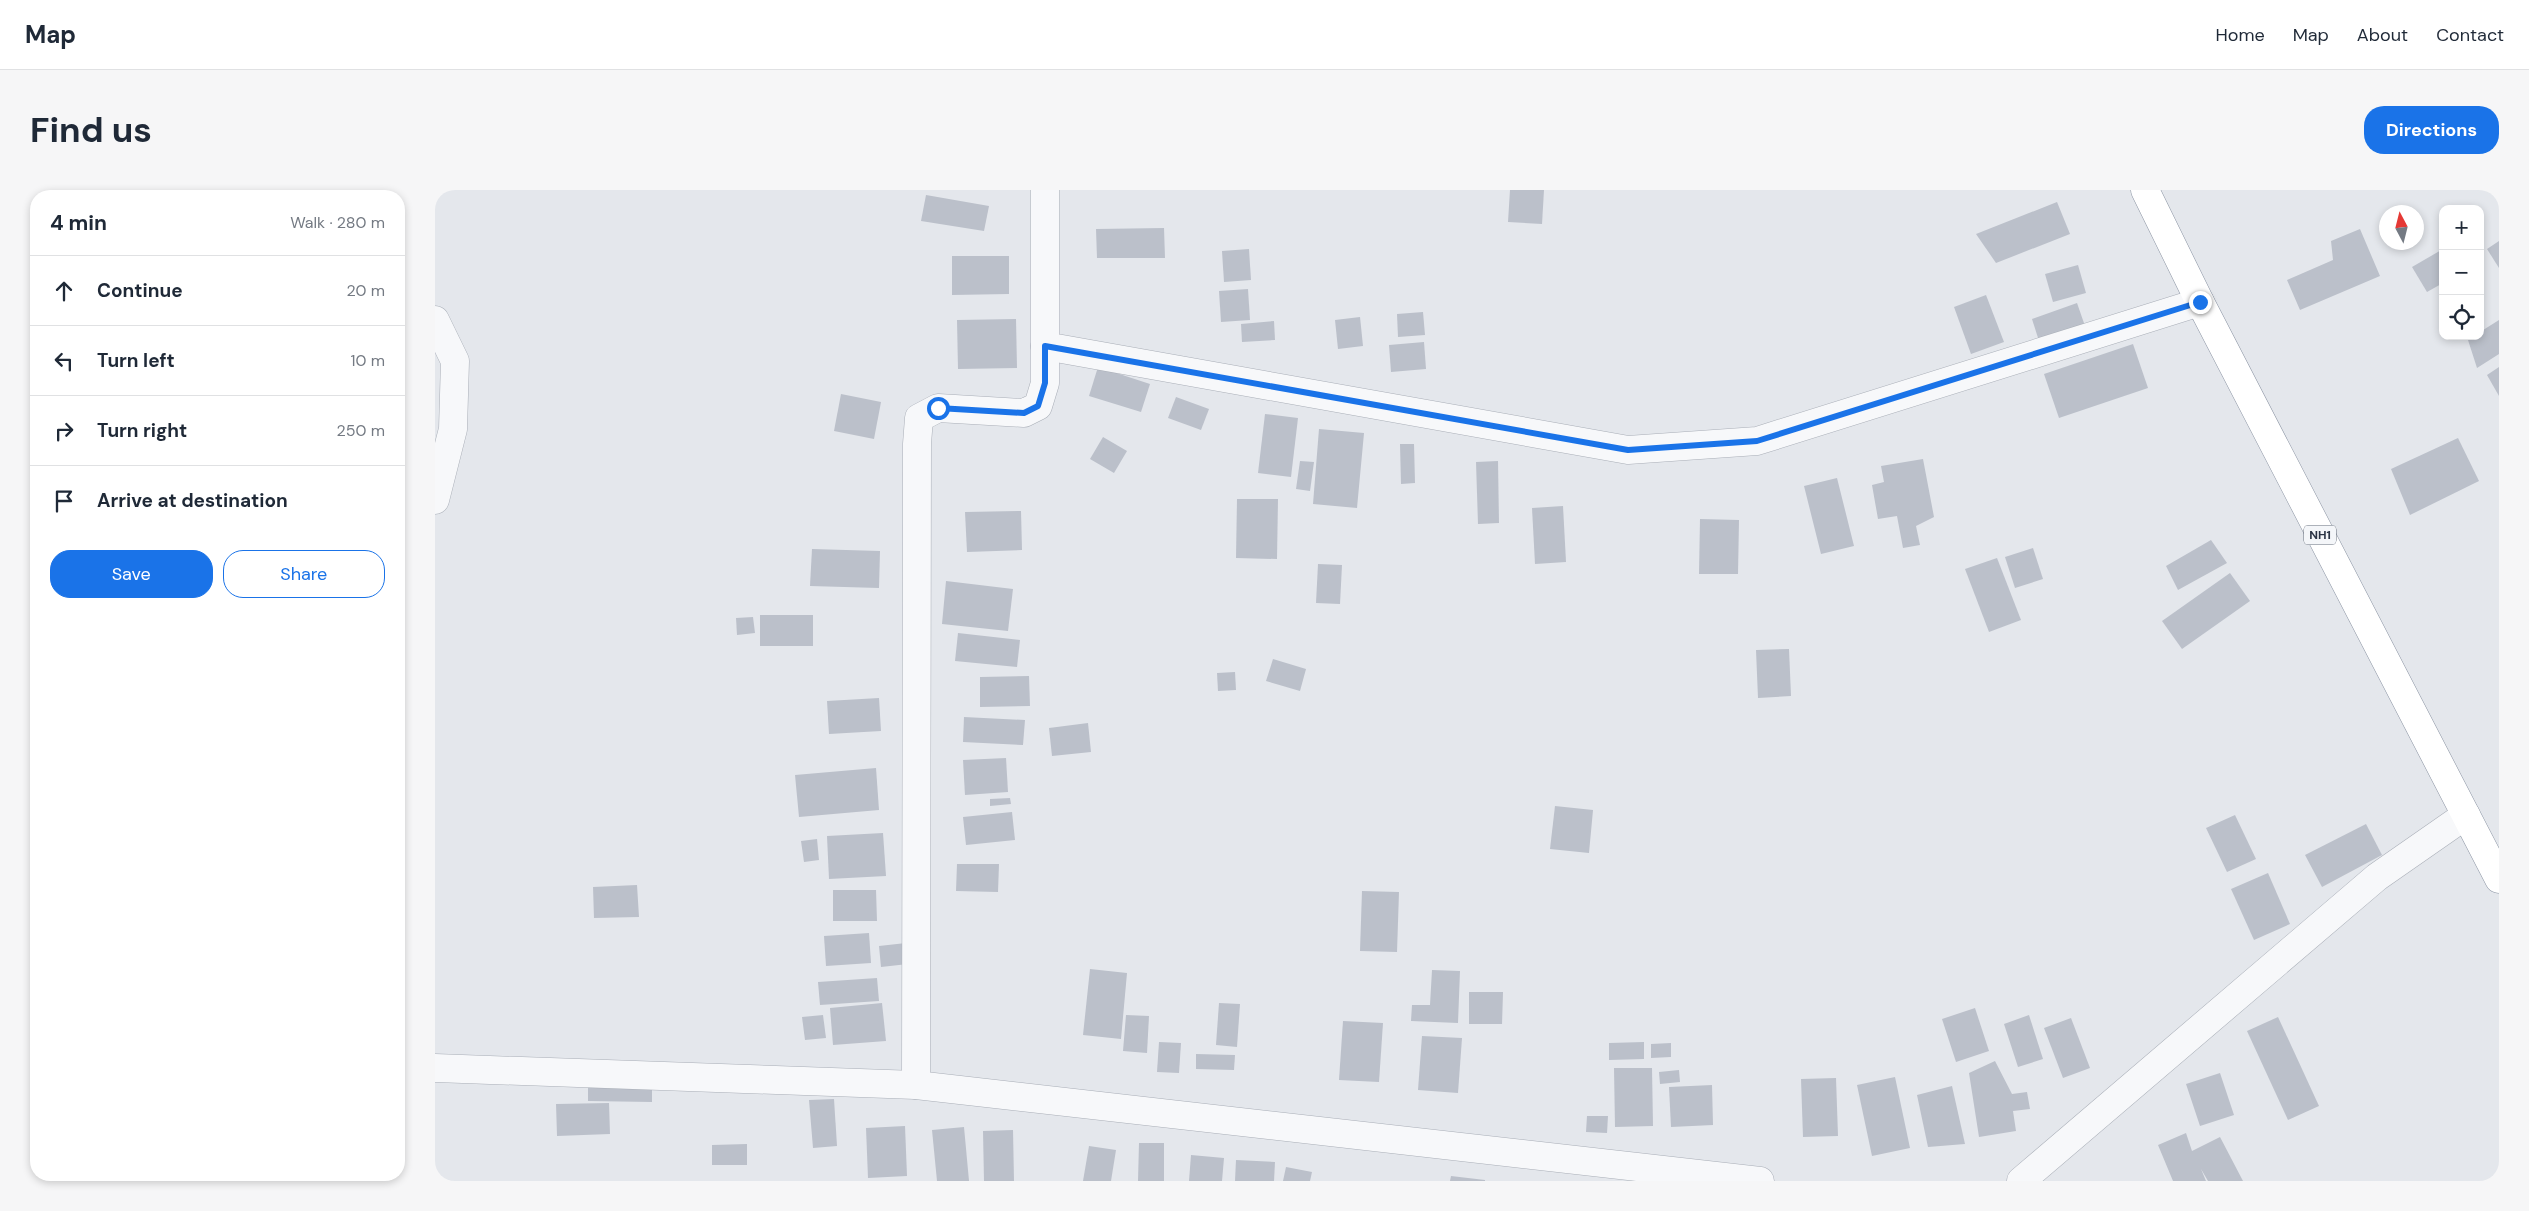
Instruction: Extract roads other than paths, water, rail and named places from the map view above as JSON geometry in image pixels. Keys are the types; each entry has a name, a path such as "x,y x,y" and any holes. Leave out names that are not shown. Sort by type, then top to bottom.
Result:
{"highway":[{"name":"NH1","path":"2145,190 2200,302 2499,879"}],"street":[{"path":"916,1085 917,444 919,418 938,408 1024,413 1038,406 1045,383 1045,190"},
{"path":"1045,346 1628,450 1757,441 2200,302"},
{"path":"435,320 455,361 453,429 435,500"},
{"path":"2021,1181 2377,876 2466,815"},
{"path":"435,1068 916,1085 1760,1181"}]}
